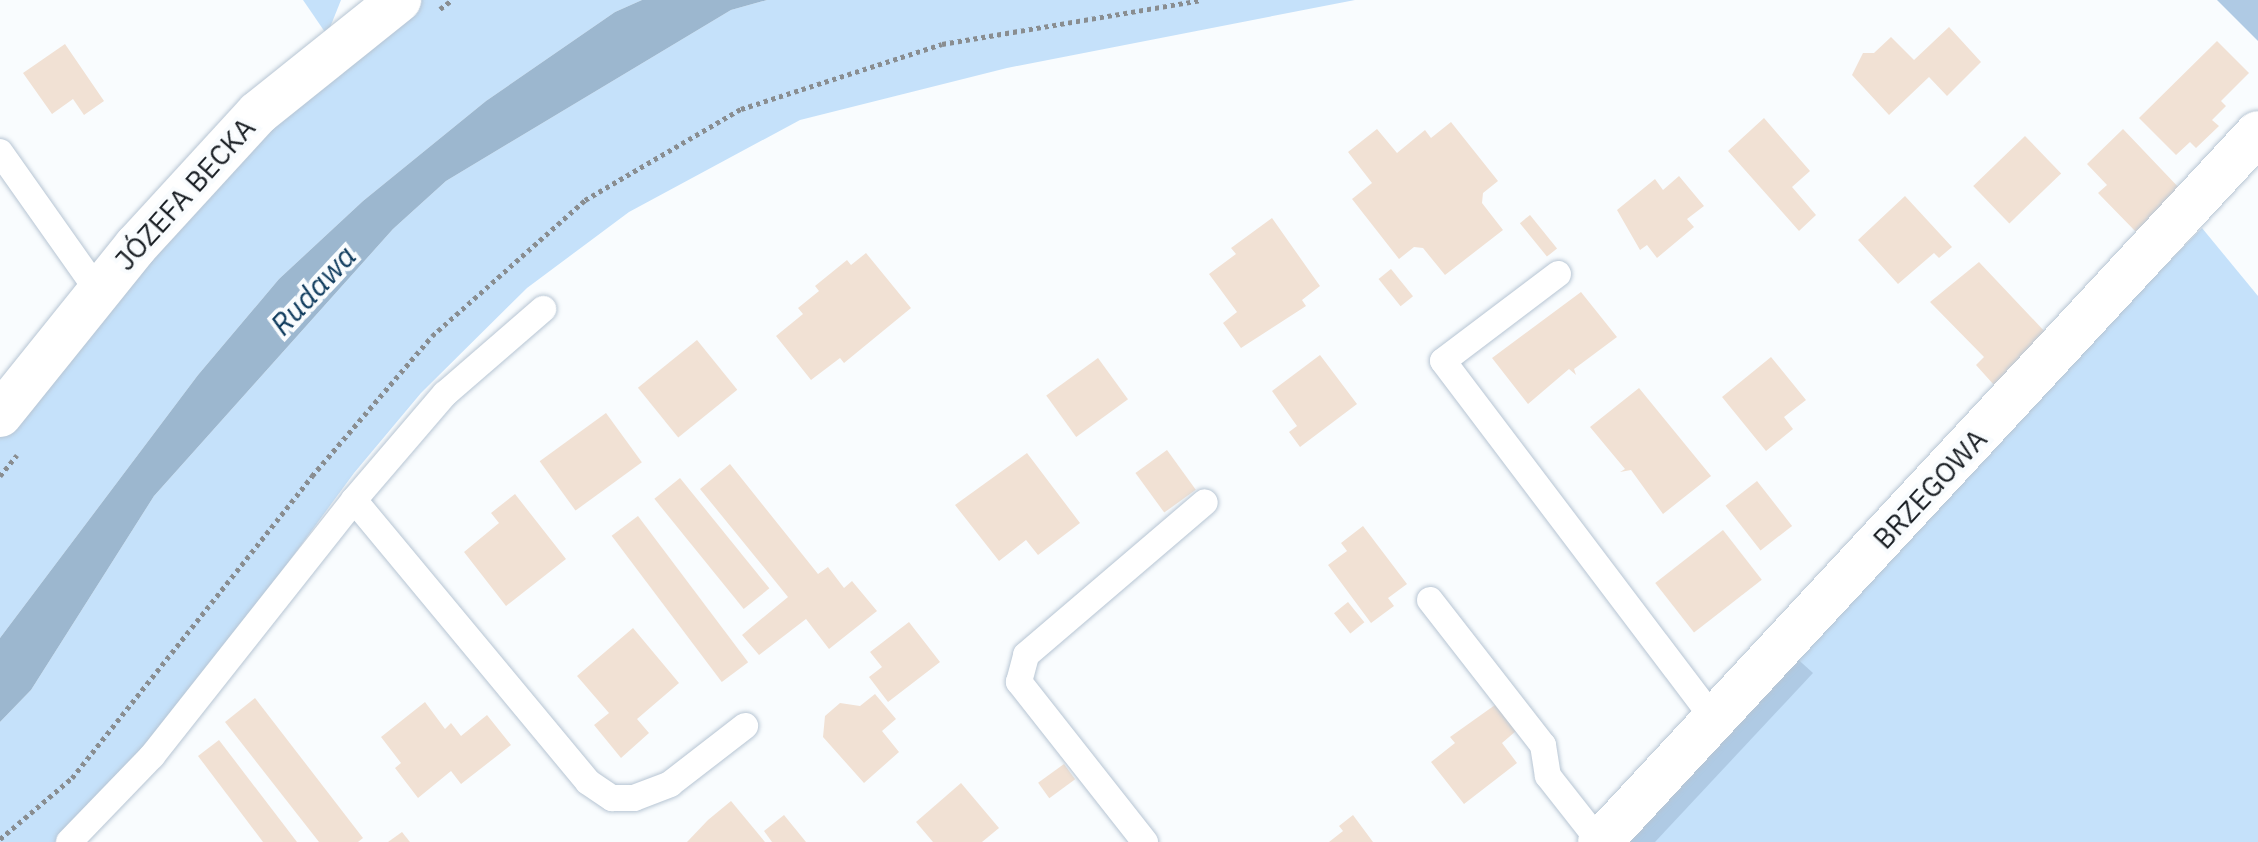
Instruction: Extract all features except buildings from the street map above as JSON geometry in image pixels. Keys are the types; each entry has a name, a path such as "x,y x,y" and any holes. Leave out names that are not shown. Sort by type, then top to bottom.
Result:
{"street":[{"name":"JÓZEFA BECKA","path":"0,415 98,291 258,113 378,6"},
{"name":"BRZEGOWA","path":"1600,842 2258,133"}],"lane":[{"path":"0,152 98,291"},
{"path":"1558,274 1443,361 1714,719"},
{"path":"69,842 152,756 354,500 445,394 543,309"},
{"path":"354,500 588,782 612,798 634,798 670,784 745,726"},
{"path":"1145,842 1019,682 1026,655 1205,502"},
{"path":"1430,600 1543,745 1548,776 1600,842"}],"shaded area":[{"path":"303,0 341,0 327,35"},
{"path":"410,0 642,0 615,12 486,101 363,201 279,279 198,375 0,638 0,432 222,164"},
{"path":"767,0 1355,0 1007,68 800,120 629,212 527,288 421,393 354,473 193,692 61,842 0,842 0,722 31,690 154,496 393,229 446,181 731,10"},
{"path":"2217,0 2258,0 2258,41"},
{"path":"2202,228 2258,296 2258,842 1600,842"},
{"path":"1792,654 1813,673 1655,842 1618,842"}],"water":[{"name":"Rudawa","path":"642,0 767,0 731,10 446,181 393,229 154,496 31,690 0,722 0,638 198,375 279,279 363,201 486,101 615,12"}]}
